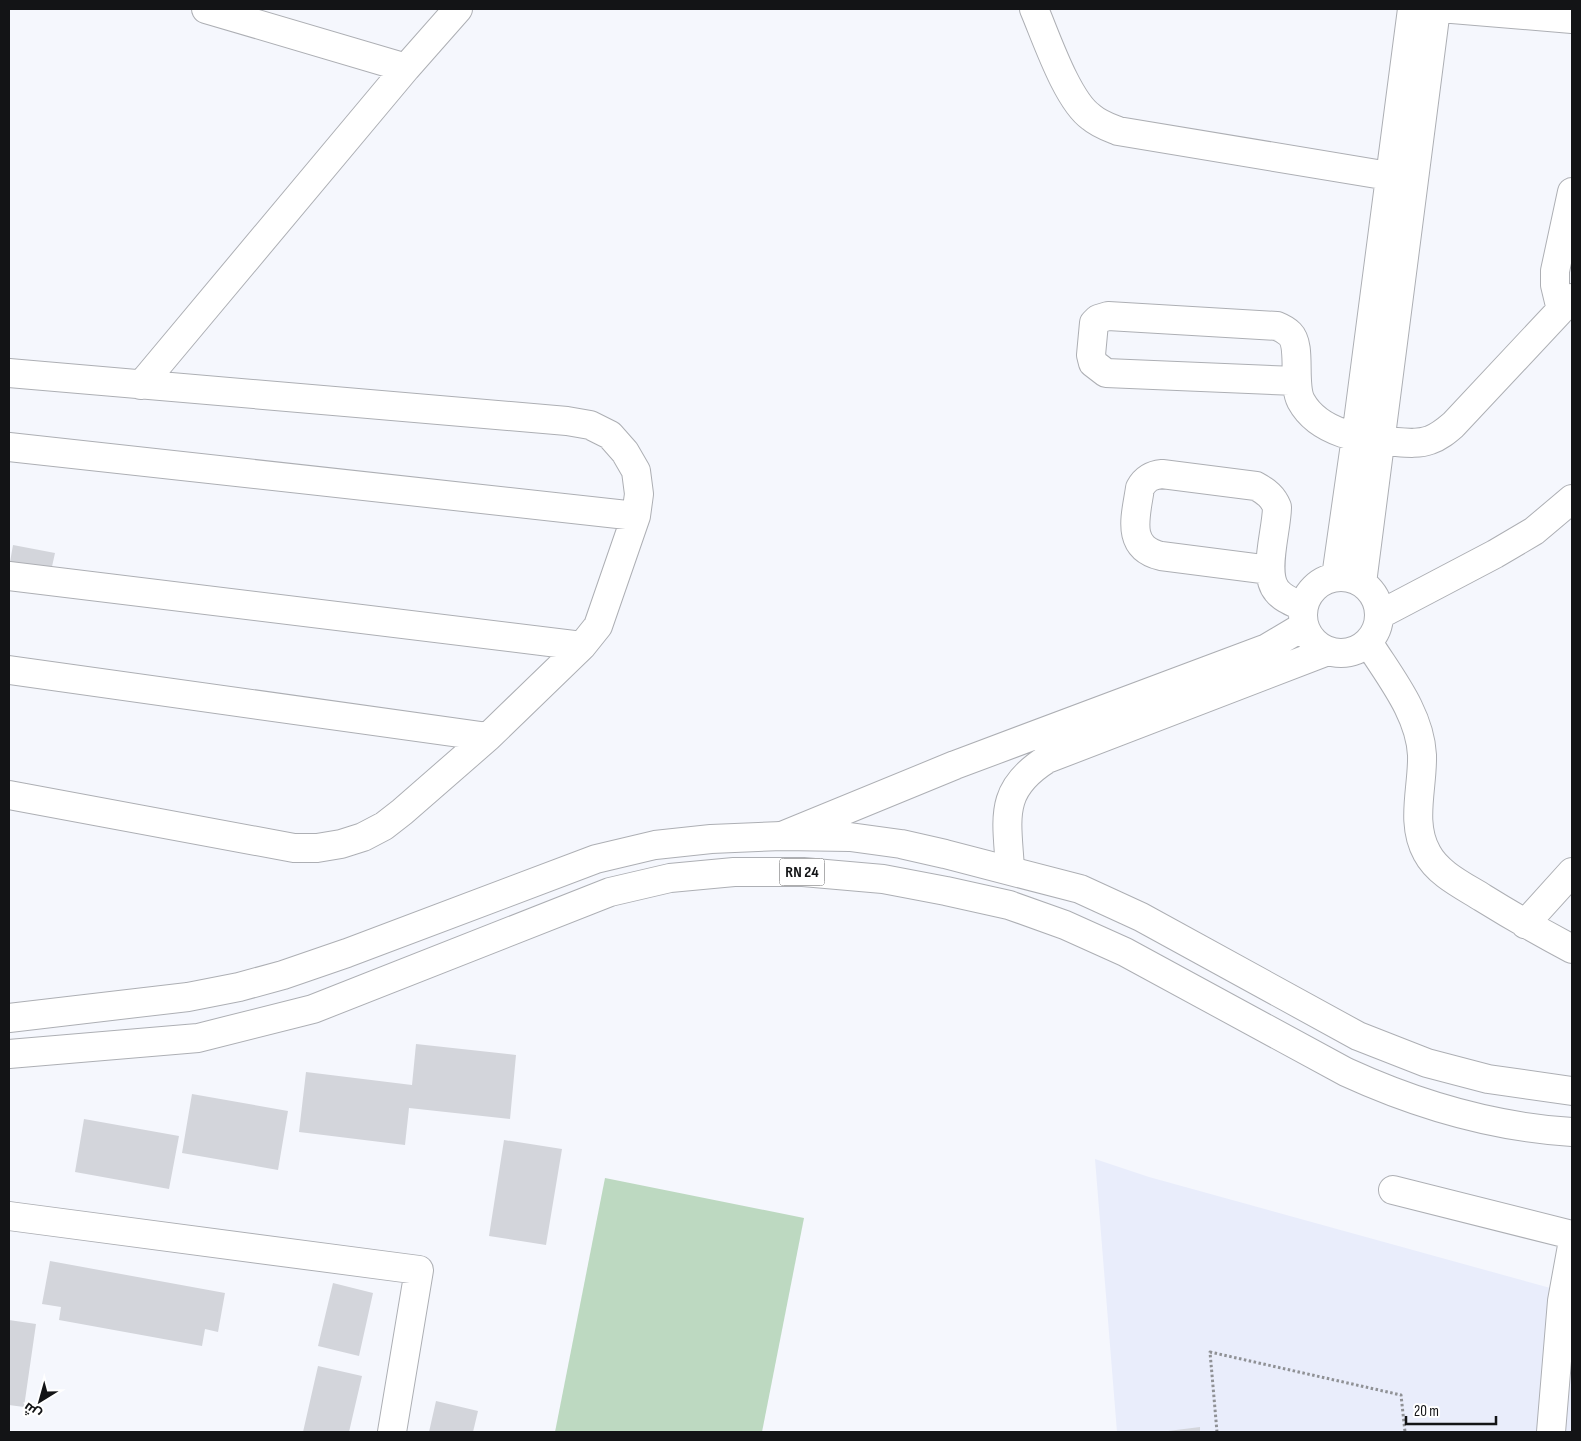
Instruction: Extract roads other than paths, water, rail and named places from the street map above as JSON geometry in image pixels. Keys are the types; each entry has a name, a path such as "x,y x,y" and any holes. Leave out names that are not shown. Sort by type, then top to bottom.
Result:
{"main road":[{"path":"206,9 406,68"},
{"path":"140,385 406,68 458,9"},
{"path":"1034,9 1072,97 1090,117 1103,125 1118,131 1402,178"},
{"path":"1402,178 1412,9"},
{"path":"1349,580 1402,178 1436,9"},
{"path":"1452,9 1572,19"},
{"path":"1296,381 1106,373 1093,363 1091,355 1094,323 1098,319 1108,316 1277,326 1291,335 1295,342 1296,381 1301,400 1309,412 1330,428 1343,434 1368,439 1417,443 1430,440 1453,426 1567,304 1554,285 1572,192"},
{"path":"9,373 568,421 590,425 610,435 625,452 636,471 639,494 636,516 598,626 582,646 488,737 402,812 384,826 363,837 341,844 318,848 294,848 9,795"},
{"path":"9,447 636,516"},
{"path":"1270,570 1151,553 1143,548 1137,540 1135,530 1140,488 1143,482 1148,477 1162,474 1256,486 1266,492 1273,499 1277,507 1270,570 1273,585 1280,595 1304,616"},
{"path":"1379,615 1495,554 1534,531 1572,499"},
{"path":"9,576 582,646"},
{"path":"1325,580 1349,580 1371,592 1377,603 1379,615 1378,625 1368,642 1359,649 1339,653 1328,651 1313,641 1304,616 1307,596 1325,580"},
{"path":"782,836 955,765 1266,648 1304,616"},
{"path":"1368,642 1406,703 1419,738 1422,755 1419,821 1421,838 1427,854 1450,877 1525,924 1572,950"},
{"path":"1010,869 1007,820 1010,797 1018,782 1032,768 1048,759 1328,651"},
{"path":"9,670 488,737"},
{"name":"RN 24","path":"9,1018 188,998 239,987 347,953 596,859 655,845 711,838 850,837 901,844 1010,869 1080,889 1141,917 1358,1036 1427,1062 1488,1079 1572,1091"},
{"name":"RN 24","path":"9,1054 198,1038 313,1009 610,892 670,878 734,872 803,872 883,879 1009,906 1065,925 1125,952 1346,1072 1383,1089 1419,1102 1486,1120 1541,1130 1572,1132"},
{"path":"1525,924 1572,872"},
{"path":"1393,1190 1572,1235"},
{"path":"9,1216 419,1270 392,1432"},
{"path":"1551,1432 1562,1301 1572,1246"}]}
